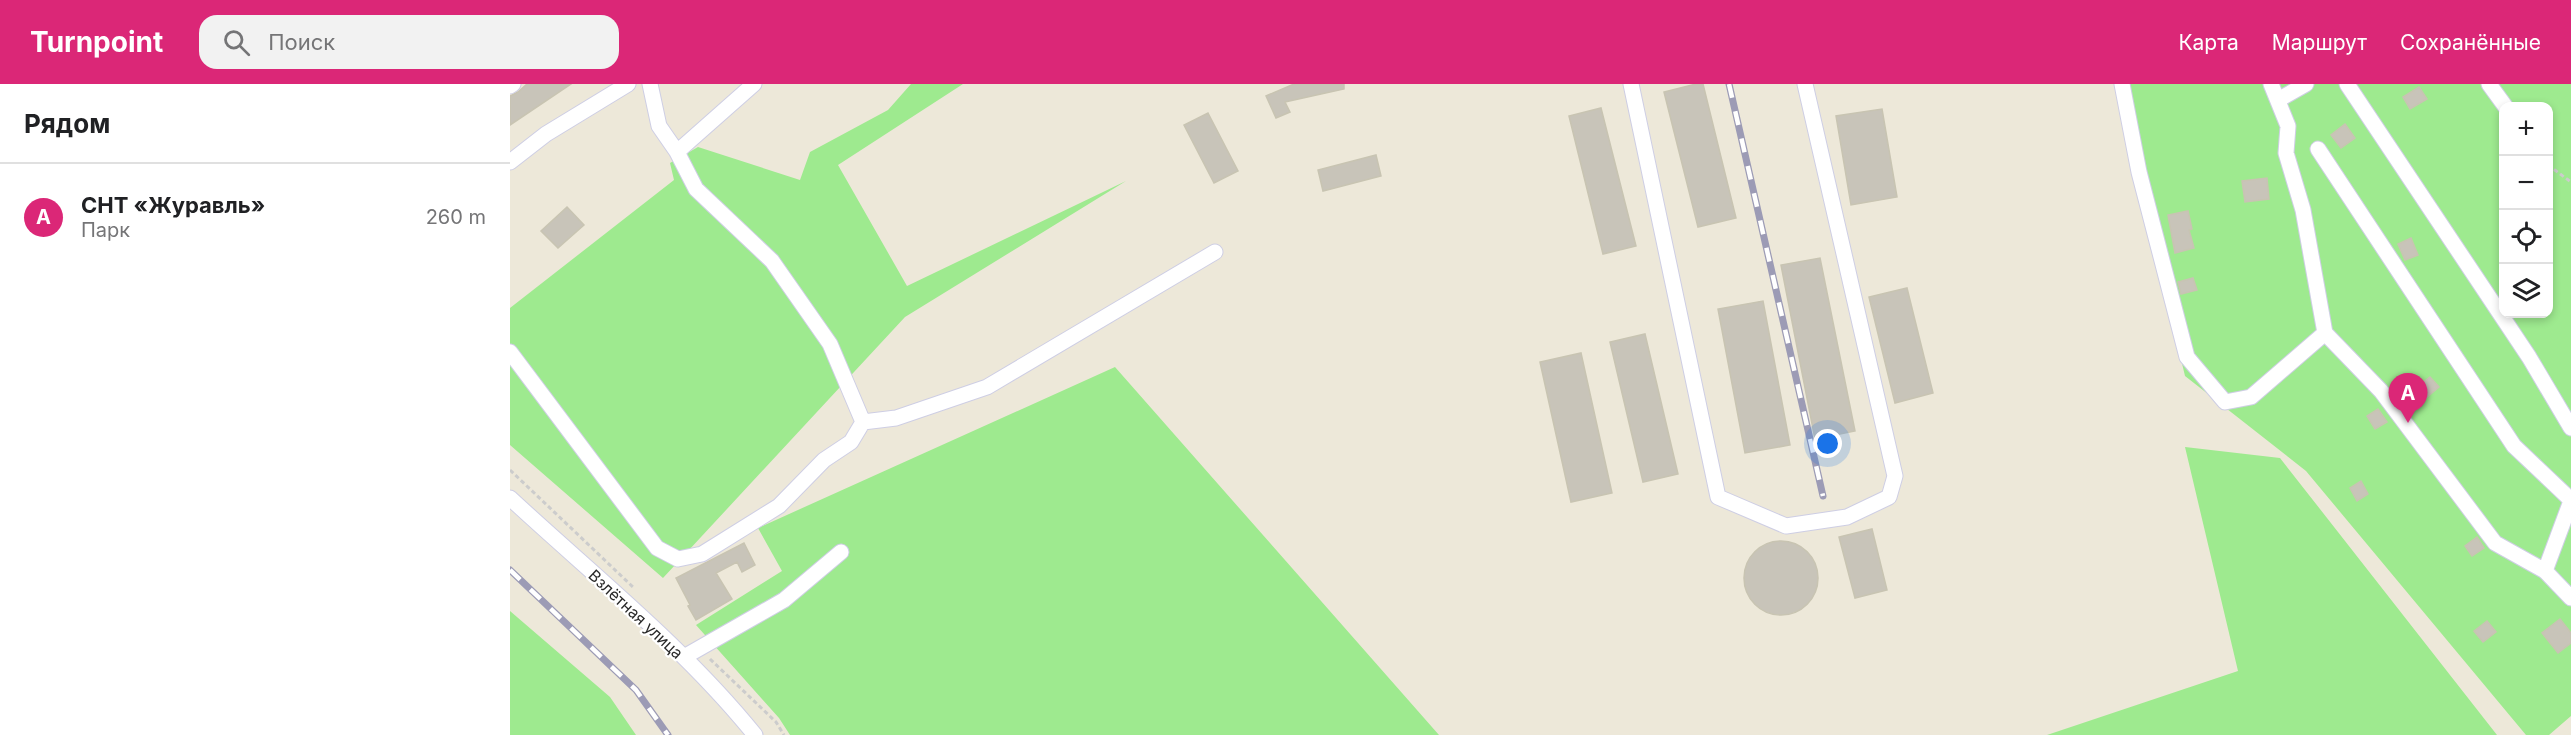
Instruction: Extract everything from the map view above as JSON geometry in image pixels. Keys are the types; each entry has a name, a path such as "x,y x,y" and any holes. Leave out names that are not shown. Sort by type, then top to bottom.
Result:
{"street":[{"path":"510,162 546,134 628,84"},
{"path":"650,84 659,126 677,152 696,189 772,261 830,344 863,422"},
{"path":"677,152 754,84"},
{"path":"1631,84 1718,497 1786,526 1847,517 1889,497 1895,476 1805,84"},
{"path":"2122,84 2139,172 2187,357 2225,402 2251,397 2325,333"},
{"path":"2271,84 2288,126 2286,153 2303,210 2325,333 2380,391 2495,543 2545,571 2571,598"},
{"path":"2278,100 2306,84"},
{"path":"2347,84 2529,357 2571,428"},
{"path":"2489,84 2502,102"},
{"path":"2318,149 2514,446 2571,500 2545,571"},
{"path":"863,422 896,418 987,387 1215,252"},
{"path":"510,352 657,548 678,559 702,554 779,507 824,460 851,442 863,422"},
{"name":"Взлётная улица","path":"510,498 684,657 733,708 755,735"},
{"path":"684,657 784,600 841,552"}],"path":[{"path":"2553,169 2571,182"}],"green space":[{"path":"911,84 963,84 838,165 907,286 1126,181 905,317 663,578 510,445 510,308 674,180 670,163 698,147 800,180 810,152 888,110"},
{"path":"2115,84 2571,84 2571,716 2549,735 2526,735 2306,471 2185,376"},
{"path":"1115,367 1439,735 790,735 779,718 696,625 782,571 758,528"},
{"path":"2185,447 2280,458 2497,735 2047,735 2238,671"},
{"path":"510,611 610,697 636,735 510,735"}],"building":[{"path":"527,84 571,84 510,125 510,96"},
{"path":"1294,84 1344,84 1344,89 1285,102 1290,112 1276,118 1266,96"},
{"path":"1703,84 1736,218 1698,227 1664,92"},
{"path":"2419,87 2427,99 2410,109 2403,97"},
{"path":"1601,108 1636,246 1603,254 1569,116"},
{"path":"1882,109 1897,197 1851,205 1836,116"},
{"path":"1208,113 1238,171 1214,183 1184,125"},
{"path":"2345,124 2355,138 2341,148 2331,135"},
{"path":"1376,155 1381,176 1323,191 1318,170"},
{"path":"2267,178 2269,199 2245,202 2242,181"},
{"path":"567,207 584,225 558,248 541,231"},
{"path":"2188,211 2192,229 2189,230 2194,248 2175,253 2168,215"},
{"path":"2411,238 2418,255 2405,260 2398,244"},
{"path":"1820,258 1855,431 1815,439 1781,265"},
{"path":"2193,278 2197,290 2181,294 2178,282"},
{"path":"1907,288 1933,393 1895,403 1869,297"},
{"path":"1763,301 1790,445 1745,453 1718,309"},
{"path":"1645,334 1678,474 1643,482 1610,342"},
{"path":"1581,353 1612,493 1571,502 1540,362"},
{"path":"2430,377 2439,387 2426,398 2417,387"},
{"path":"2378,409 2387,422 2375,429 2367,416"},
{"path":"2361,481 2368,494 2357,501 2350,488"},
{"path":"1872,529 1887,590 1855,598 1839,537"},
{"path":"2477,537 2484,548 2472,556 2465,546"},
{"path":"1774,541 1788,541 1802,547 1812,557 1818,571 1818,585 1812,599 1802,609 1788,615 1774,615 1760,609 1750,599 1744,585 1744,571 1750,557 1760,547"},
{"path":"744,543 755,565 742,572 737,562 716,573 732,599 696,620 676,578"},
{"path":"2560,619 2571,633 2571,643 2558,653 2542,633"},
{"path":"2487,621 2496,632 2483,642 2474,631"}],"railway":[{"path":"1729,84 1823,496"},
{"path":"510,570 636,690 668,735"}],"place":[{"name":"СНТ «Журавль»","path":"2408,423"}]}
